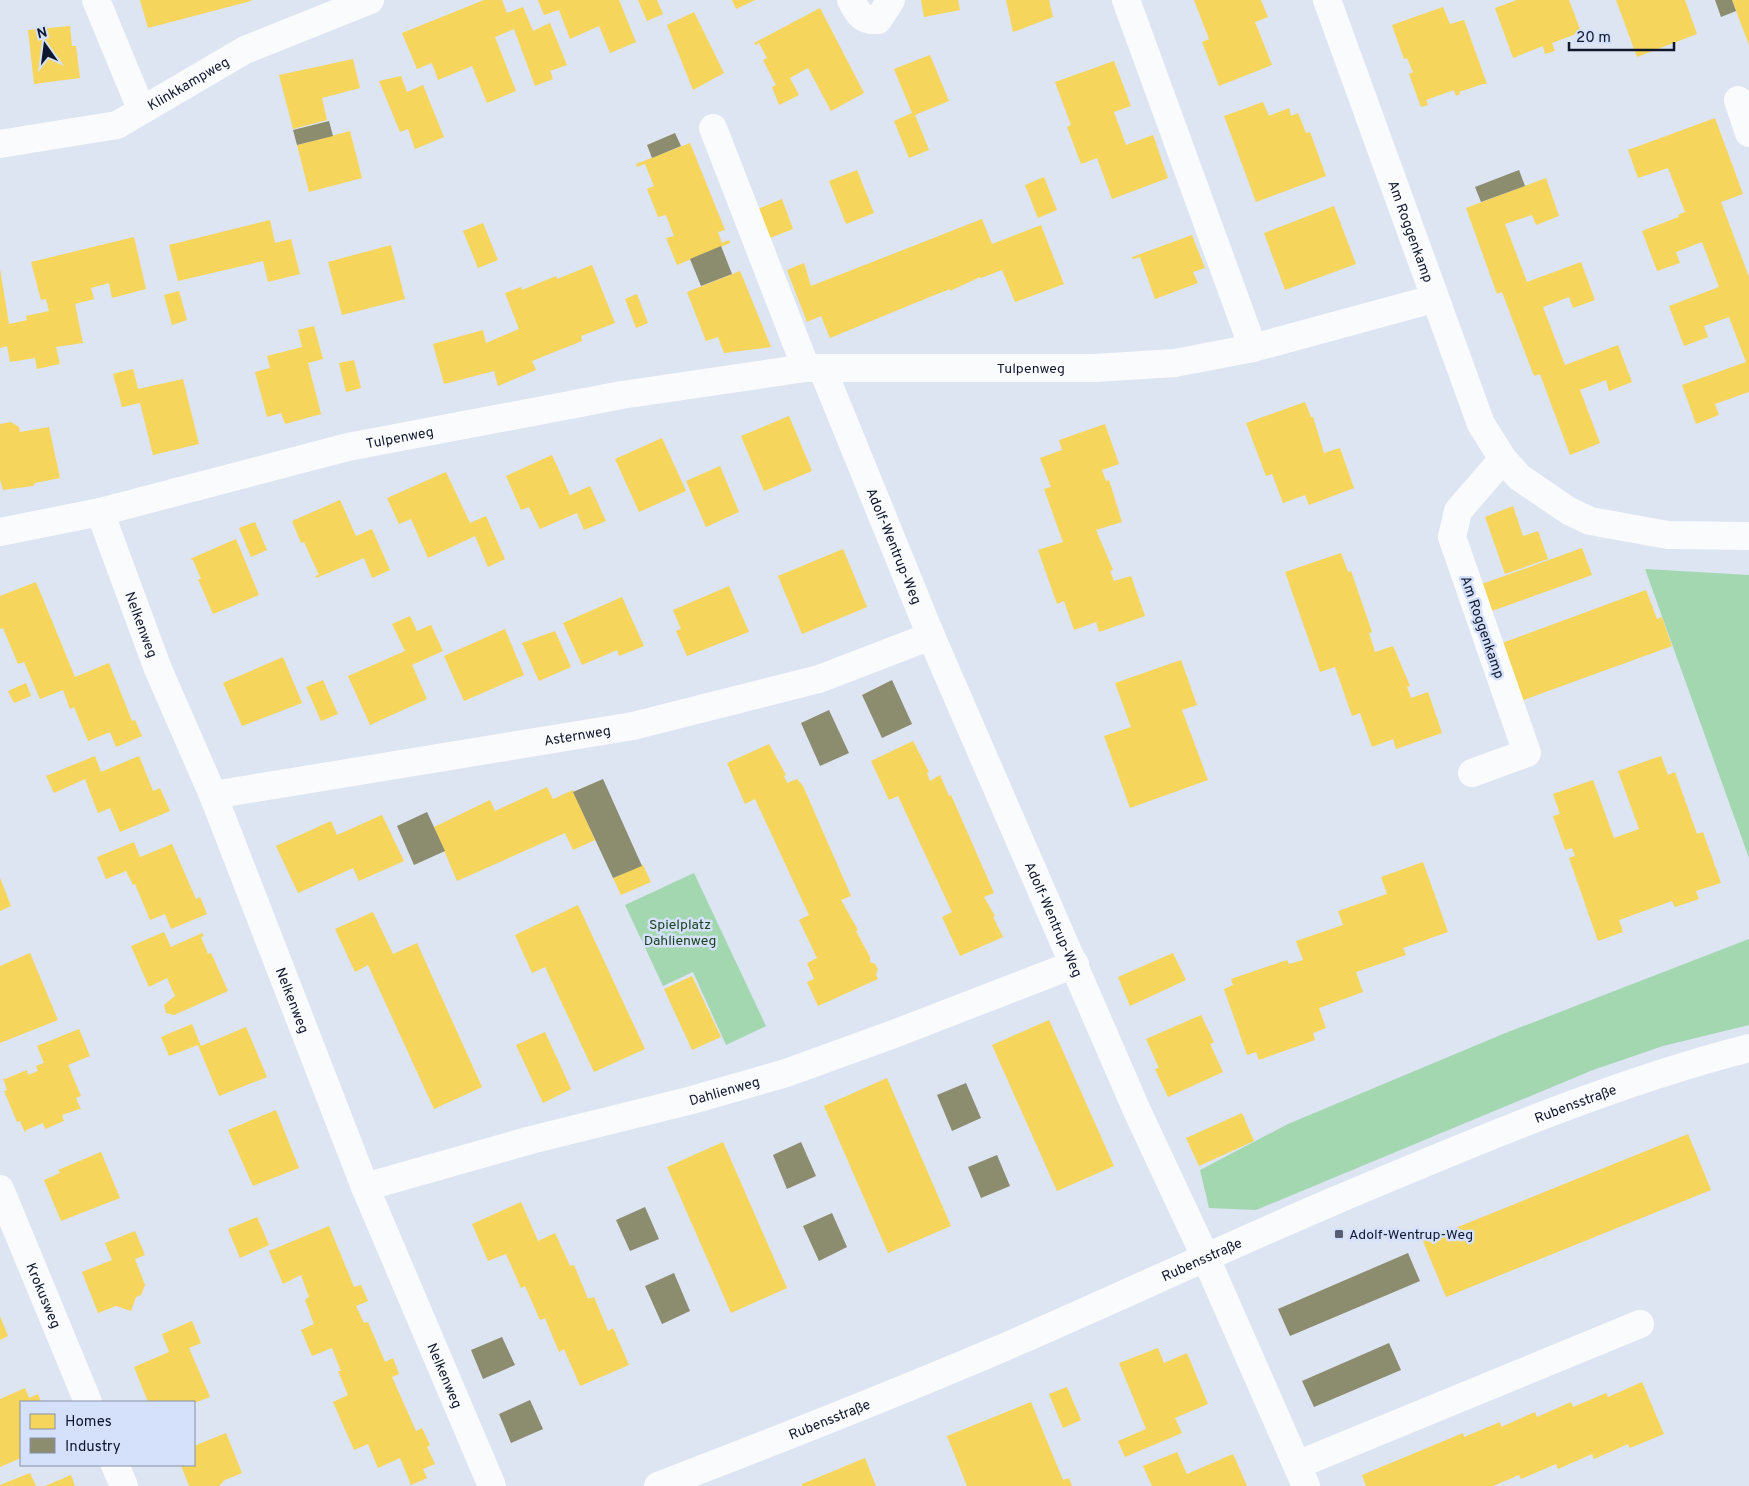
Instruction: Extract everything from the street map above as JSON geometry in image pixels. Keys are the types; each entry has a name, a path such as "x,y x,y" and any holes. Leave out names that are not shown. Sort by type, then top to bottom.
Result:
{"street":[{"path":"96,0 141,109"},
{"name":"Klinkkampweg","path":"0,144 117,125 141,109 245,50 370,0"},
{"path":"851,0 860,17 869,21 878,20 891,0"},
{"path":"1126,0 1253,348"},
{"name":"Am Roggenkamp","path":"1327,0 1434,299 1481,424 1503,459 1519,477 1546,496 1590,521 1668,535 1749,536"},
{"path":"1738,100 1749,133"},
{"path":"713,128 814,368"},
{"name":"Tulpenweg","path":"0,532 100,512 348,447 622,395 814,368 1094,368 1175,363 1253,348 1434,299"},
{"name":"Adolf-Wentrup-Weg","path":"814,368 1138,1112 1205,1256 1302,1476 1640,1324"},
{"name":"Am Roggenkamp","path":"1472,773 1527,753 1452,537 1458,511 1503,459"},
{"name":"Nelkenweg","path":"100,512 158,669 213,795 365,1187 492,1486"},
{"name":"Asternweg","path":"213,795 633,726 819,679 931,636"},
{"name":"Dahlienweg","path":"365,1187 531,1140 692,1100 786,1073 1075,964"},
{"name":"Rubensstraße","path":"658,1486 758,1448 993,1351 1205,1256 1499,1131 1704,1059 1749,1048"},
{"name":"Krokusweg","path":"0,1190 88,1401"},
{"path":"115,1466 124,1486"}],"green space":[{"path":"1645,569 1749,575 1749,858"},
{"name":"Spielplatz Dahlienweg","path":"694,873 766,1026 726,1045 693,972 663,986 625,905"},
{"path":"1749,939 1749,1025 1663,1046 1593,1070 1256,1210 1209,1208 1200,1170 1288,1124 1503,1034"}],"building: Homes":[{"path":"140,0 251,0 251,1 148,28"},
{"path":"484,0 502,0 507,13 523,7 533,31 550,23 567,65 550,71 553,79 535,86 514,29 495,37 516,91 487,103 472,66 438,80 432,63 417,69 402,33"},
{"path":"538,0 619,0 636,42 610,53 599,26 570,39 559,10 544,15"},
{"path":"638,0 657,0 663,14 647,21"},
{"path":"732,0 755,0 736,9"},
{"path":"921,0 958,0 960,10 924,17"},
{"path":"1006,0 1049,0 1053,17 1013,32"},
{"path":"1194,0 1261,0 1268,17 1255,22 1272,65 1219,86 1202,42 1209,39"},
{"path":"1517,0 1569,0 1581,32 1552,43 1555,51 1545,54 1543,46 1513,58 1495,8"},
{"path":"1616,0 1685,0 1697,34 1637,57"},
{"path":"1732,0 1749,0 1749,45"},
{"path":"1443,7 1450,24 1464,20 1487,84 1459,92 1460,94 1456,96 1454,90 1426,100 1428,105 1421,107 1409,74 1413,72 1407,58 1404,59 1392,25"},
{"path":"820,8 864,93 831,111 808,68 790,78 799,95 779,105 772,87 776,85 763,60 767,58 759,43 756,45 754,43"},
{"path":"694,12 724,73 693,90 667,25"},
{"path":"70,26 72,46 76,46 80,78 34,84 28,30"},
{"path":"930,55 949,101 915,115 929,150 909,158 894,121 912,113 894,69"},
{"path":"353,59 360,88 322,98 327,120 293,129 279,75"},
{"path":"1114,61 1131,106 1114,112 1126,145 1153,135 1168,178 1112,199 1097,158 1081,164 1067,127 1071,125 1055,82"},
{"path":"401,76 407,92 423,85 444,137 415,149 408,129 400,132 379,81"},
{"path":"1263,102 1269,116 1289,108 1291,116 1298,113 1306,133 1310,132 1326,176 1256,202 1224,116"},
{"path":"1715,118 1743,194 1721,202 1749,277 1749,392 1715,404 1719,415 1696,424 1682,385 1746,362 1729,317 1704,326 1708,337 1684,346 1669,306 1719,287 1702,242 1676,252 1680,263 1657,271 1642,231 1679,217 1678,215 1685,212 1668,168 1638,178 1628,150"},
{"path":"350,131 362,178 309,192 297,145"},
{"path":"690,143 725,230 718,232 722,243 729,240 730,243 677,265 666,238 674,236 666,215 658,217 647,189 654,186 645,164 637,167 636,164"},
{"path":"857,170 874,213 846,224 829,181"},
{"path":"1044,177 1057,210 1038,218 1025,185"},
{"path":"1546,178 1559,216 1536,225 1532,215 1505,224 1527,282 1581,262 1595,300 1573,308 1569,297 1543,307 1565,365 1618,345 1632,382 1609,391 1606,380 1580,390 1600,443 1570,455 1540,374 1534,376 1502,292 1497,294 1466,208"},
{"path":"782,199 793,229 765,240 753,211"},
{"path":"1334,206 1356,264 1285,290 1264,233"},
{"path":"982,219 992,244 1041,225 1064,284 1015,302 1002,270 980,277 950,291 950,289 830,338 821,316 807,322 787,270 804,263 811,286"},
{"path":"270,220 275,243 291,239 300,274 268,282 263,261 178,281 169,245"},
{"path":"483,223 498,260 478,268 463,231"},
{"path":"1192,235 1205,268 1193,272 1198,283 1155,299 1140,257 1133,259 1132,257"},
{"path":"134,237 146,289 112,298 109,283 91,288 94,299 75,304 83,343 56,347 60,364 37,369 35,358 10,362 7,346 0,348 0,269 9,324 27,320 26,316 49,311 46,299 41,300 31,262"},
{"path":"391,245 405,299 342,315 328,262"},
{"path":"592,265 615,323 581,336 582,341 532,361 536,370 498,386 494,371 444,384 433,344 483,330 486,343 519,329 505,293 521,287 522,290 556,276 557,279"},
{"path":"740,271 771,347 724,353 718,337 706,341 687,292"},
{"path":"179,291 187,320 172,325 164,295"},
{"path":"637,294 648,323 636,328 625,299"},
{"path":"314,326 323,359 308,363 321,414 285,424 281,413 267,417 255,372 270,368 267,356 302,347 298,330"},
{"path":"354,360 361,388 346,392 339,363"},
{"path":"133,369 138,389 183,379 199,444 153,455 140,403 122,407 113,374"},
{"path":"1305,402 1311,417 1313,417 1324,453 1340,448 1354,488 1309,505 1305,495 1283,503 1272,474 1266,476 1246,423"},
{"path":"789,416 812,471 764,491 741,436"},
{"path":"11,422 19,427 20,432 49,427 60,478 35,483 33,486 3,490 0,479 0,424"},
{"path":"1105,424 1119,464 1102,470 1106,481 1109,480 1122,522 1096,530 1113,570 1110,571 1114,581 1131,576 1145,616 1099,632 1096,622 1074,630 1064,601 1057,604 1038,550 1063,542 1044,489 1051,487 1040,458 1062,450 1059,440"},
{"path":"662,438 686,491 639,512 615,459"},
{"path":"552,455 570,495 590,486 606,521 584,530 577,513 540,529 529,507 521,510 506,476"},
{"path":"720,466 739,512 706,527 686,481"},
{"path":"446,472 470,523 486,516 505,559 488,567 475,536 428,558 411,519 399,524 387,498"},
{"path":"340,500 356,536 372,529 390,570 372,578 364,558 316,578 315,576 319,575 304,542 301,543 292,521"},
{"path":"1513,506 1523,536 1538,531 1548,559 1505,574 1485,517"},
{"path":"255,522 267,550 251,557 239,528"},
{"path":"236,539 259,595 213,614 198,579 201,579 193,560 190,559"},
{"path":"1582,548 1592,575 1492,611 1482,584"},
{"path":"843,549 867,607 802,634 778,576"},
{"path":"1341,553 1348,572 1351,571 1372,632 1369,633 1375,652 1393,646 1410,686 1407,687 1411,698 1428,692 1442,733 1396,749 1393,739 1372,747 1360,713 1352,716 1335,667 1320,672 1285,572"},
{"path":"36,582 75,677 109,663 132,721 135,720 142,736 116,747 110,732 88,741 74,707 70,709 63,690 40,699 24,662 18,664 3,628 0,629 0,596"},
{"path":"729,586 749,632 687,656 676,631 681,629 673,610"},
{"path":"1646,590 1657,619 1662,617 1672,646 1523,700 1502,643"},
{"path":"622,597 644,646 619,656 617,650 582,665 563,623"},
{"path":"410,616 417,631 431,625 443,651 412,665 427,699 370,725 348,676 405,651 392,624"},
{"path":"505,629 524,675 464,701 444,656"},
{"path":"555,631 571,667 539,681 522,643"},
{"path":"283,657 302,703 242,726 223,683"},
{"path":"1181,660 1197,705 1182,710 1208,780 1130,808 1104,736 1131,727 1115,683"},
{"path":"323,680 338,714 321,721 306,687"},
{"path":"26,683 31,696 14,703 8,691"},
{"path":"913,741 929,772 927,773 930,781 940,775 949,796 951,795 994,893 984,897 995,916 993,917 1003,937 960,956 942,917 952,912 898,796 889,800 871,761"},
{"path":"769,744 786,775 784,776 787,783 797,779 803,786 851,896 841,900 858,930 856,931 870,957 870,962 875,964 878,969 876,975 878,979 818,1006 807,982 814,979 807,963 817,958 799,920 809,915 755,799 745,804 727,763"},
{"path":"95,756 101,772 139,756 153,791 160,788 170,811 120,832 110,808 98,813 85,779 54,793 46,776"},
{"path":"1661,756 1668,775 1675,772 1697,834 1703,832 1721,883 1696,891 1699,899 1675,907 1672,901 1619,920 1623,932 1598,941 1569,858 1575,856 1572,848 1565,850 1553,816 1560,814 1553,794 1593,780 1614,838 1639,829 1618,771"},
{"path":"547,787 553,799 573,790 595,840 573,850 565,833 457,881 434,827 490,800 495,811"},
{"path":"382,815 404,861 359,881 353,868 298,893 276,846 331,821 337,835"},
{"path":"134,842 140,857 172,844 196,899 200,897 207,914 171,929 165,914 150,920 135,884 133,885 126,871 106,879 97,857"},
{"path":"1423,862 1448,932 1403,948 1406,955 1356,972 1363,992 1319,1008 1326,1028 1313,1033 1315,1040 1259,1060 1256,1052 1247,1055 1224,989 1233,985 1231,979 1287,960 1289,964 1303,960 1296,941 1343,925 1338,911 1387,894 1381,877"},
{"path":"643,865 651,882 621,895 613,878"},
{"path":"0,878 11,906 0,911"},
{"path":"578,905 645,1049 594,1072 545,967 532,973 515,935"},
{"path":"373,912 393,954 417,943 482,1087 434,1109 368,965 355,972 335,929"},
{"path":"164,932 171,947 202,933 204,936 201,937 208,954 211,953 228,991 174,1015 166,1013 164,1005 175,996 167,978 149,987 131,946"},
{"path":"30,953 58,1020 0,1043 0,966"},
{"path":"1173,953 1186,980 1130,1006 1118,977"},
{"path":"692,976 721,1037 692,1050 664,989"},
{"path":"1201,1015 1214,1042 1210,1044 1223,1072 1168,1097 1155,1069 1159,1068 1146,1039"},
{"path":"1049,1020 1114,1166 1057,1191 992,1045"},
{"path":"192,1024 201,1046 246,1027 267,1077 219,1096 198,1045 169,1056 161,1037"},
{"path":"79,1029 90,1056 68,1065 81,1096 76,1098 81,1110 62,1115 64,1121 45,1129 43,1123 26,1130 25,1133 20,1121 17,1122 4,1091 7,1090 3,1078 5,1079 27,1070 28,1075 38,1071 36,1066 44,1063 37,1046"},
{"path":"545,1032 571,1089 543,1103 516,1045"},
{"path":"887,1078 951,1226 888,1253 824,1106"},
{"path":"276,1110 299,1168 253,1186 228,1130"},
{"path":"1242,1113 1254,1141 1199,1166 1186,1138"},
{"path":"1688,1134 1711,1190 1446,1297 1423,1241"},
{"path":"723,1142 787,1288 731,1313 667,1167"},
{"path":"101,1152 120,1198 61,1221 44,1180 60,1173 58,1170"},
{"path":"521,1202 538,1241 555,1233 570,1266 574,1265 588,1299 594,1297 608,1331 613,1328 629,1365 580,1386 564,1349 559,1352 545,1318 540,1320 525,1286 521,1288 506,1254 488,1261 472,1224"},
{"path":"257,1217 269,1245 240,1258 228,1229"},
{"path":"329,1226 354,1287 361,1285 368,1301 356,1306 364,1323 368,1322 385,1362 393,1358 399,1374 392,1377 416,1431 422,1428 430,1445 427,1447 435,1464 423,1469 427,1478 411,1485 400,1458 378,1468 368,1444 354,1450 333,1402 348,1395 338,1371 341,1371 332,1348 312,1356 301,1330 314,1324 305,1300 309,1297 301,1275 283,1284 269,1251"},
{"path":"135,1231 145,1255 135,1259 145,1285 141,1295 136,1297 131,1311 116,1306 98,1313 82,1272 112,1260 105,1243"},
{"path":"0,1316 8,1336 0,1340"},
{"path":"192,1321 201,1343 189,1348 210,1397 195,1403 195,1401 148,1401 134,1367 169,1352 162,1334"},
{"path":"1158,1348 1164,1363 1187,1353 1208,1404 1175,1418 1182,1433 1125,1457 1118,1441 1146,1429 1119,1363"},
{"path":"1642,1382 1664,1434 1630,1448 1628,1444 1594,1459 1592,1454 1558,1469 1556,1464 1521,1479 1519,1475 1493,1486 1366,1486 1362,1475 1463,1433 1464,1437 1500,1422 1501,1427 1535,1412 1537,1417 1571,1402 1573,1407 1606,1393 1608,1397"},
{"path":"1067,1387 1081,1420 1063,1428 1049,1394"},
{"path":"25,1388 29,1398 38,1394 41,1401 20,1401 20,1458 0,1467 0,1399"},
{"path":"1031,1402 1063,1480 1069,1478 1072,1486 967,1486 947,1436"},
{"path":"226,1433 242,1473 225,1480 219,1486 189,1486 181,1466 195,1466 195,1446"},
{"path":"1177,1452 1187,1474 1233,1454 1247,1486 1152,1486 1143,1466"},
{"path":"865,1458 876,1486 802,1486 802,1484"},
{"path":"30,1473 36,1486 0,1486 0,1485"},
{"path":"71,1475 75,1486 45,1486"}],"building: Industry":[{"path":"1715,0 1732,0 1736,11 1721,17"},
{"path":"329,121 333,136 297,145 293,130"},
{"path":"675,133 681,146 652,158 647,145"},
{"path":"1519,170 1525,186 1481,202 1475,187"},
{"path":"721,246 732,274 701,286 690,259"},
{"path":"892,680 912,724 882,738 862,695"},
{"path":"829,710 849,753 820,766 801,723"},
{"path":"603,779 642,866 613,878 573,792"},
{"path":"427,812 445,851 414,865 397,826"},
{"path":"966,1083 981,1118 952,1131 937,1095"},
{"path":"801,1142 816,1176 787,1189 773,1155"},
{"path":"997,1155 1010,1186 981,1198 968,1167"},
{"path":"645,1207 659,1239 630,1251 616,1220"},
{"path":"832,1213 847,1247 819,1261 803,1226"},
{"path":"1408,1253 1420,1281 1290,1336 1278,1309"},
{"path":"674,1273 690,1311 662,1324 645,1286"},
{"path":"502,1337 515,1365 483,1379 471,1350"},
{"path":"1389,1343 1401,1370 1314,1407 1302,1381"},
{"path":"530,1400 543,1429 511,1443 499,1414"}],"place":[{"name":"Adolf-Wentrup-Weg","path":"1339,1234"}]}
